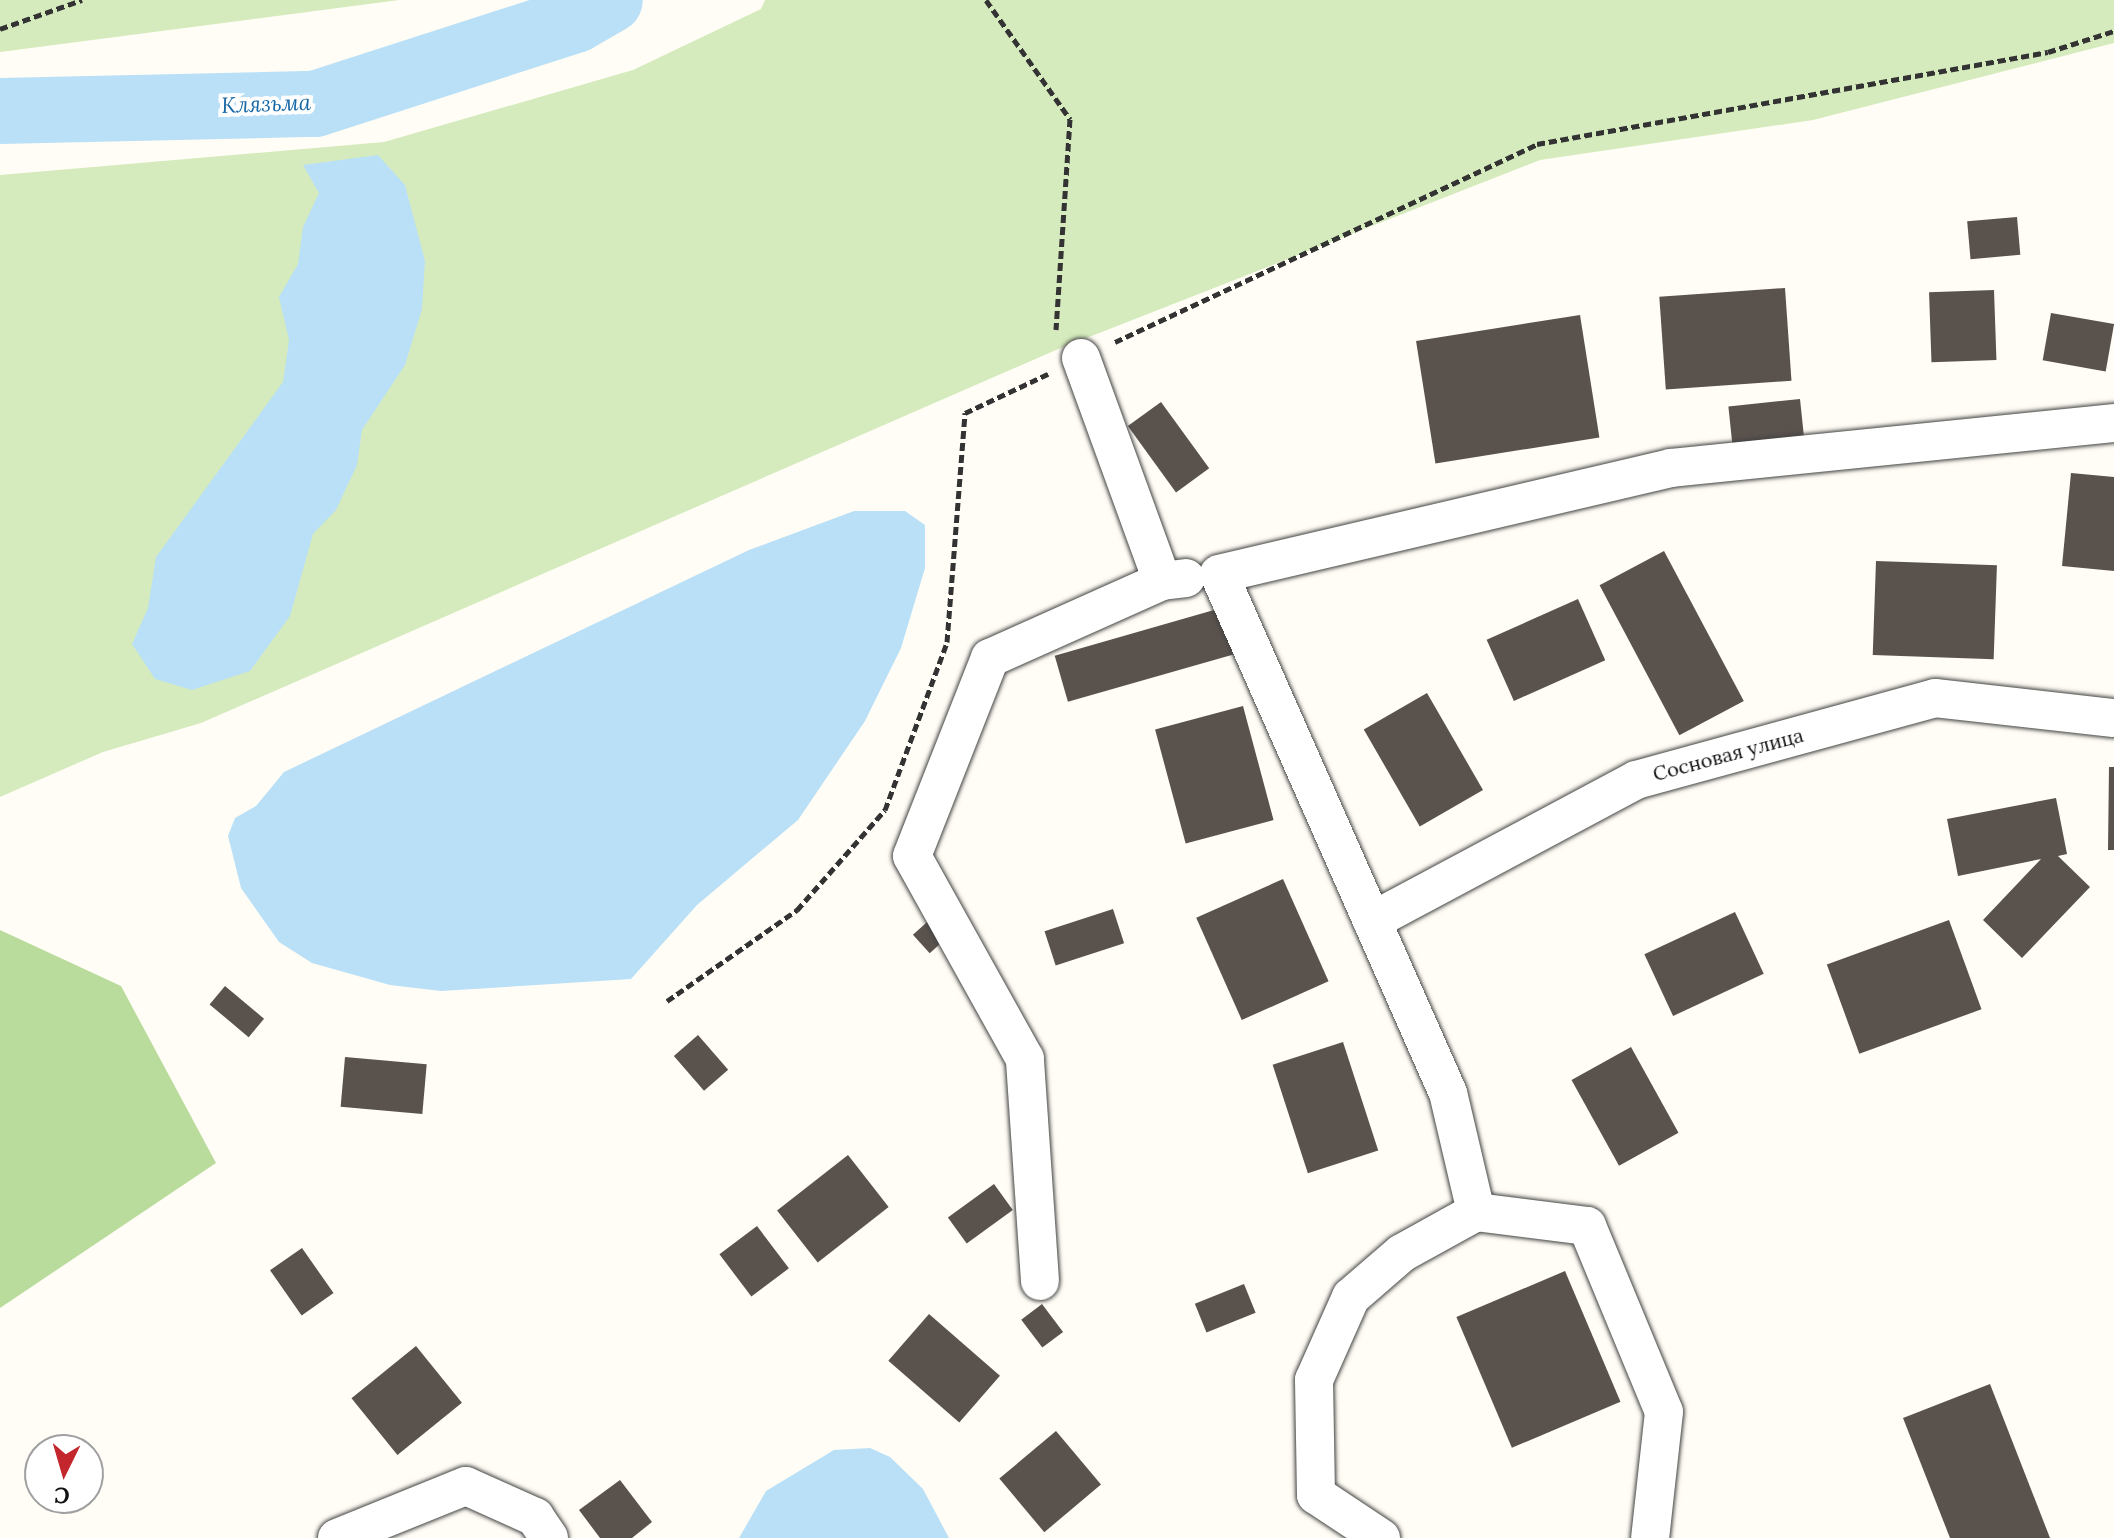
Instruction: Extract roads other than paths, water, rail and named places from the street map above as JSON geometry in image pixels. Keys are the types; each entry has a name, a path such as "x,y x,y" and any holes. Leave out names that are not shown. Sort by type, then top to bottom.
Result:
{"street":[{"path":"1068,349 1162,581"},
{"path":"1040,1281 1025,1059 912,856 990,658 1162,581 1219,574 1671,468 2114,423"},
{"path":"1219,574 1448,1093 1476,1212"},
{"name":"Сосновая улица","path":"1372,921 1636,780 1666,771 1935,698 2114,718"},
{"path":"1381,1538 1316,1495 1314,1380 1351,1297 1402,1253 1476,1212 1587,1226 1664,1412 1650,1538"},
{"path":"337,1538 466,1486 535,1517 549,1538"}],"water":[{"path":"378,155 405,185 425,261 422,309 405,365 362,430 357,465 336,510 313,534 290,616 250,671 192,690 155,679 132,644 148,608 156,557 283,382 289,340 279,297 298,264 303,227 319,193 303,165"},
{"path":"854,511 905,511 925,525 925,568 901,648 865,721 798,820 697,905 631,979 441,991 390,985 312,963 279,942 241,888 228,836 235,818 256,806 284,772 749,550"},
{"path":"870,1448 890,1457 923,1489 949,1538 739,1538 766,1491 834,1450"}],"waterway":[{"name":"Клязьма","path":"0,111 315,104 575,20 610,0"}]}
